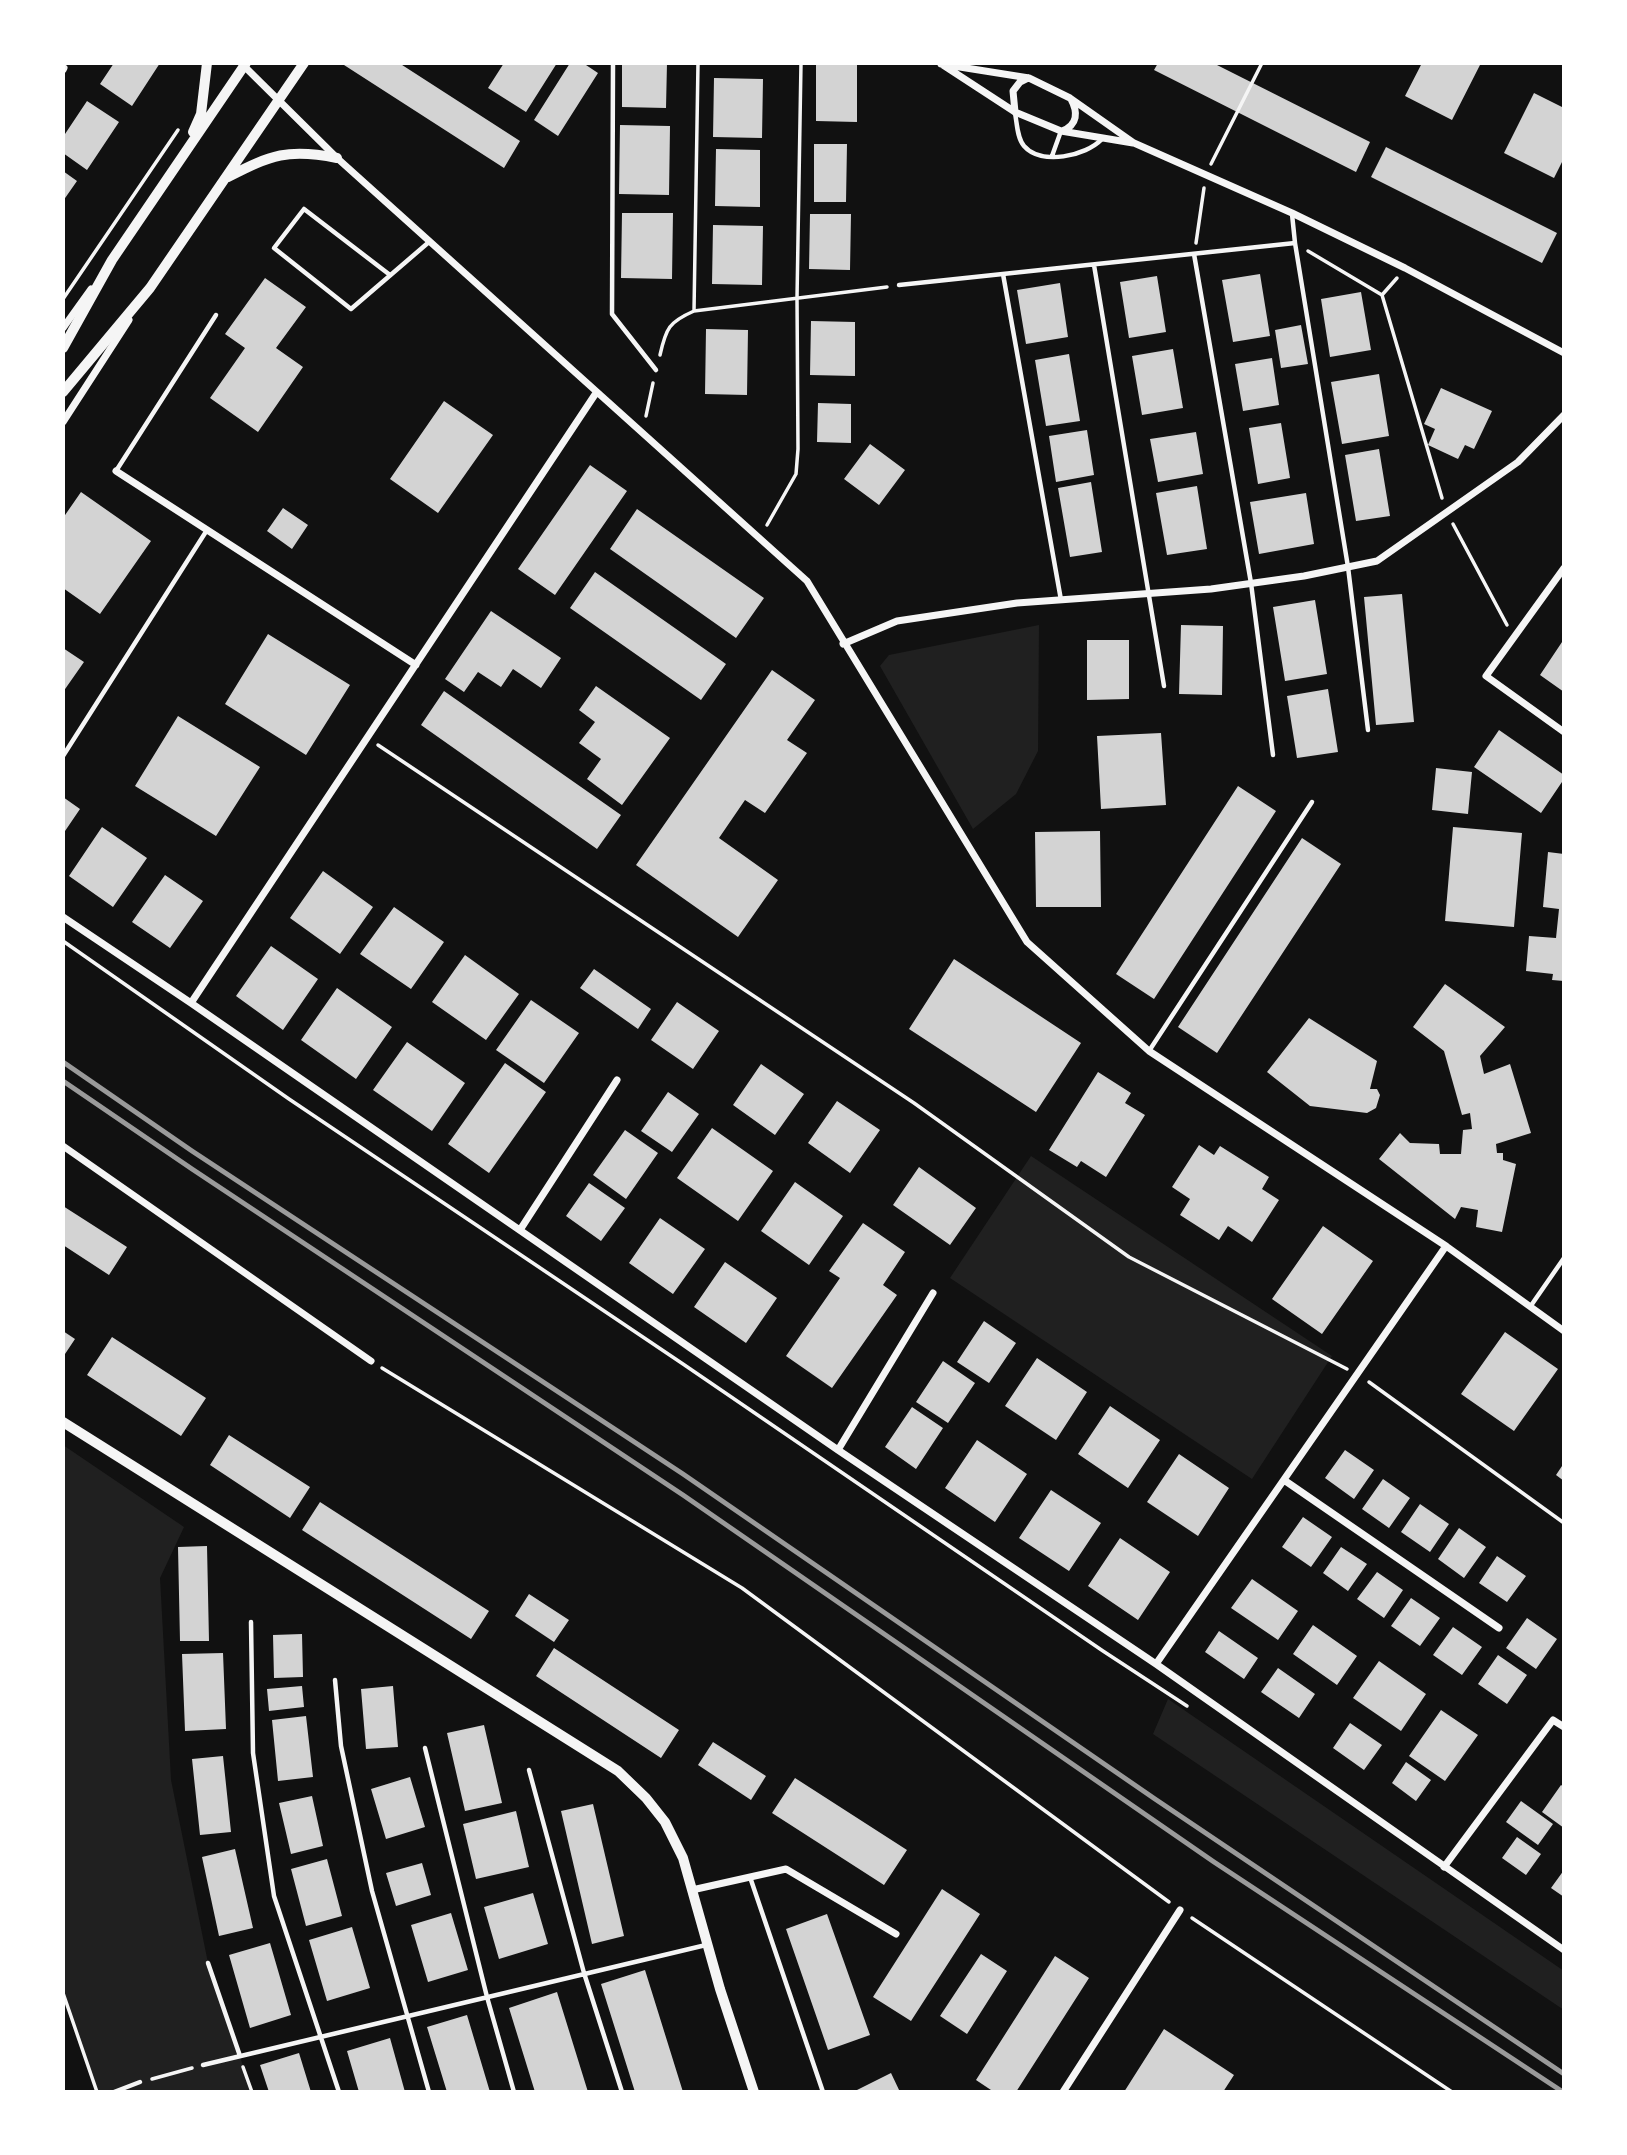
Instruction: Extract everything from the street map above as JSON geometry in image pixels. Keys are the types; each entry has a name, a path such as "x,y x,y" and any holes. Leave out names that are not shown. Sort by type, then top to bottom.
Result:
{"street":[{"path":"181,158 201,114 207,63"},
{"path":"63,422 150,288 304,63"},
{"path":"940,63 1015,112 1061,131 1134,143"},
{"path":"940,63 1029,78 1070,98 1134,143 1292,213 1405,268 1564,353"},
{"path":"63,328 244,64 337,158 807,581 1027,942 1149,1051 1446,1246 1564,1331"},
{"path":"1015,112 1013,91 1020,82 1029,78"},
{"path":"1061,131 1069,128 1076,119 1076,109 1070,98"},
{"path":"226,178 281,155 308,152 337,158"},
{"path":"63,348 112,260"},
{"path":"63,392 150,288"},
{"path":"191,1003 596,393"},
{"path":"843,644 897,621 1017,604 1251,583 1304,576 1377,561 1518,462 1564,415"},
{"path":"116,471 416,665"},
{"path":"1564,568 1486,676 1564,732"},
{"path":"63,917 838,1450 1156,1664 1564,1950"},
{"path":"520,1230 617,1080"},
{"path":"63,1146 371,1361"},
{"path":"1156,1664 1446,1246"},
{"path":"838,1450 933,1293"},
{"path":"63,1422 618,1771 646,1798 665,1822 683,1858 754,2092"},
{"path":"1284,1480 1499,1628"},
{"path":"1444,1867 1553,1720 1564,1727"},
{"path":"692,1890 786,1869 896,1934"},
{"path":"1063,2092 1180,1910"}],"lane":[{"path":"612,63 612,314 656,370"},
{"path":"1015,112 1020,138 1025,147 1040,155 1079,153 1095,147 1102,139"},
{"path":"1052,156 1061,131"},
{"path":"390,275 304,209 274,248 351,309 429,242"},
{"path":"1292,213 1294,243 1349,568 1368,730"},
{"path":"900,285 1294,243"},
{"path":"1194,254 1251,583 1273,755"},
{"path":"1094,265 1164,687"},
{"path":"1003,274 1061,600"},
{"path":"116,471 216,316"},
{"path":"63,756 208,530"},
{"path":"1149,1051 1312,802"},
{"path":"1530,1307 1564,1258"},
{"path":"251,1622 253,1753 274,1896 322,2036 338,2092"},
{"path":"335,1680 341,1745 372,1891 429,2092"},
{"path":"425,1748 487,1997 514,2092"},
{"path":"529,1770 584,1973 622,2092"},
{"path":"750,1877 823,2092"},
{"path":"202,2065 707,1944"},
{"path":"208,1963 240,2056"},
{"path":"114,2092 140,2082"}],"path":[{"path":"694,311 698,63"},
{"path":"759,538 787,494 796,474 799,449 797,299 800,63"},
{"path":"1194,254 1205,174 1262,63"},
{"path":"63,299 183,123"},
{"path":"1294,243 1382,295 1447,513 1514,638"},
{"path":"1382,295 1405,268"},
{"path":"642,433 664,335 674,320 694,311 900,285"},
{"path":"367,738 914,1103 1129,1257 1358,1374 1564,1523"},
{"path":"63,942 289,1099 1195,1711"},
{"path":"371,1361 742,1588 1180,1910 1452,2092"},
{"path":"63,1993 97,2092"},
{"path":"240,2056 252,2092"},
{"path":"140,2082 202,2065"}],"shaded area":[{"path":"1039,625 1038,751 1016,794 973,829 880,666 889,655"},
{"path":"1031,1156 1332,1356 1252,1479 950,1278"},
{"path":"63,1445 184,1527 160,1578 171,1780 208,1963 252,2092 97,2092 63,1993"},
{"path":"1168,1699 1564,1971 1564,2010 1153,1734"}],"building":[{"path":"114,63 160,63 132,106 100,84"},
{"path":"399,63 520,141 504,168 344,65"},
{"path":"504,63 557,63 526,112 488,88"},
{"path":"570,63 583,63 598,73 558,136 534,120"},
{"path":"622,63 667,63 666,108 622,107"},
{"path":"816,63 857,63 857,122 816,121"},
{"path":"1158,63 1213,63 1370,142 1356,172 1154,70"},
{"path":"1422,63 1481,63 1452,120 1405,96"},
{"path":"714,78 763,79 762,138 713,137"},
{"path":"1534,93 1564,108 1564,158 1554,178 1504,153"},
{"path":"87,101 119,122 87,170 63,153 63,137"},
{"path":"620,125 670,126 669,195 619,194"},
{"path":"814,144 847,144 846,202 814,202"},
{"path":"1386,147 1557,233 1542,263 1371,177"},
{"path":"716,149 760,150 760,207 715,206"},
{"path":"63,171 77,181 63,201"},
{"path":"622,213 673,213 672,279 621,278"},
{"path":"810,214 851,214 850,270 809,269"},
{"path":"713,225 763,226 762,285 712,284"},
{"path":"1260,274 1270,336 1233,342 1222,280"},
{"path":"1157,276 1166,332 1129,338 1120,282"},
{"path":"265,278 306,307 276,348 303,367 258,432 210,398 245,348 225,334"},
{"path":"1060,283 1068,337 1026,344 1017,290"},
{"path":"1361,292 1371,350 1330,357 1321,299"},
{"path":"811,321 855,322 855,376 810,375"},
{"path":"1301,325 1308,364 1281,368 1275,330"},
{"path":"706,329 748,330 747,395 705,394"},
{"path":"1173,349 1183,408 1142,415 1132,356"},
{"path":"1069,354 1080,421 1046,426 1035,360"},
{"path":"1272,358 1279,405 1243,411 1235,364"},
{"path":"1379,374 1389,436 1342,444 1331,382"},
{"path":"1441,388 1492,411 1474,449 1465,445 1458,459 1428,445 1435,429 1424,424"},
{"path":"444,401 493,435 438,513 390,479"},
{"path":"818,403 851,404 851,443 817,442"},
{"path":"1281,423 1290,478 1258,484 1249,428"},
{"path":"1087,430 1094,475 1056,482 1049,436"},
{"path":"1196,432 1203,474 1158,482 1150,439"},
{"path":"870,444 905,470 879,505 844,479"},
{"path":"1379,449 1390,516 1356,521 1345,455"},
{"path":"590,465 627,491 555,595 518,569"},
{"path":"1091,482 1102,552 1070,557 1058,488"},
{"path":"1197,486 1207,549 1167,555 1156,493"},
{"path":"81,492 151,541 100,614 63,588 63,518"},
{"path":"1306,493 1314,544 1259,554 1250,502"},
{"path":"283,508 308,525 292,549 267,531"},
{"path":"637,509 764,598 736,638 610,549"},
{"path":"595,572 726,664 701,700 570,608"},
{"path":"1402,594 1414,722 1376,725 1364,597"},
{"path":"1315,600 1327,674 1285,681 1273,607"},
{"path":"491,611 561,658 541,688 513,669 501,687 478,672 464,692 445,679"},
{"path":"1181,625 1223,626 1222,695 1179,694"},
{"path":"268,634 350,685 306,755 225,704"},
{"path":"1564,639 1564,692 1540,675"},
{"path":"1087,640 1129,640 1129,699 1087,700"},
{"path":"63,648 84,662 63,692"},
{"path":"772,670 815,700 787,740 807,753 765,813 745,800 719,838 778,880 738,937 636,865"},
{"path":"596,686 670,738 622,805 587,779 601,759 579,743 595,722 579,710"},
{"path":"1328,689 1338,752 1297,758 1287,696"},
{"path":"444,691 621,815 597,849 421,725"},
{"path":"178,716 260,767 216,836 135,786"},
{"path":"1499,730 1564,775 1541,813 1474,767"},
{"path":"1161,733 1166,805 1101,809 1097,736"},
{"path":"1436,768 1472,772 1468,814 1432,810"},
{"path":"1238,786 1276,811 1154,999 1116,974"},
{"path":"63,797 80,809 63,834"},
{"path":"102,827 147,858 113,907 69,876"},
{"path":"1453,827 1522,833 1514,927 1445,921"},
{"path":"1100,831 1101,907 1036,907 1035,832"},
{"path":"1302,838 1341,864 1217,1053 1178,1027"},
{"path":"1548,852 1564,854 1564,981 1552,980 1553,974 1526,971 1529,936 1556,938 1559,909 1543,907"},
{"path":"323,871 373,907 340,954 290,918"},
{"path":"165,875 203,901 170,948 132,922"},
{"path":"394,907 444,942 411,989 360,954"},
{"path":"271,946 318,979 283,1030 236,996"},
{"path":"465,955 519,994 486,1040 432,1002"},
{"path":"954,959 1081,1043 1036,1112 909,1029"},
{"path":"594,969 651,1009 638,1029 580,988"},
{"path":"1445,984 1505,1027 1480,1056 1484,1074 1510,1064 1531,1133 1496,1144 1497,1153 1503,1153 1503,1160 1516,1164 1502,1232 1476,1227 1478,1210 1461,1207 1455,1219 1379,1159 1400,1133 1410,1143 1439,1144 1440,1154 1461,1154 1463,1130 1472,1129 1470,1113 1462,1115 1444,1051 1413,1027"},
{"path":"337,988 392,1027 356,1079 301,1040"},
{"path":"531,1000 579,1033 544,1083 496,1050"},
{"path":"677,1002 719,1031 693,1069 651,1040"},
{"path":"1309,1018 1377,1061 1370,1089 1377,1089 1380,1095 1376,1108 1367,1113 1310,1106 1267,1072"},
{"path":"407,1042 465,1083 432,1131 373,1090"},
{"path":"505,1063 546,1092 489,1173 448,1144"},
{"path":"761,1064 804,1094 775,1135 733,1105"},
{"path":"1098,1072 1131,1093 1125,1103 1145,1115 1106,1177 1081,1161 1077,1167 1049,1150"},
{"path":"668,1092 699,1114 672,1152 641,1131"},
{"path":"837,1101 880,1130 850,1173 808,1143"},
{"path":"712,1128 773,1171 738,1221 677,1178"},
{"path":"625,1130 658,1153 626,1199 593,1175"},
{"path":"1199,1145 1214,1155 1220,1146 1269,1177 1262,1189 1279,1200 1252,1242 1228,1226 1219,1240 1180,1215 1190,1199 1172,1187"},
{"path":"919,1167 976,1208 950,1245 893,1205"},
{"path":"795,1182 843,1216 809,1265 761,1231"},
{"path":"589,1183 625,1208 601,1241 566,1216"},
{"path":"63,1206 127,1247 109,1275 63,1245"},
{"path":"660,1218 705,1249 673,1294 629,1263"},
{"path":"863,1223 905,1252 883,1285 897,1295 832,1388 786,1356 840,1278 829,1271"},
{"path":"1323,1226 1373,1261 1322,1334 1272,1299"},
{"path":"725,1262 777,1298 746,1343 694,1307"},
{"path":"984,1321 1016,1343 989,1383 957,1362"},
{"path":"63,1331 75,1339 63,1357"},
{"path":"1505,1332 1558,1369 1514,1431 1461,1394"},
{"path":"112,1337 206,1398 181,1436 87,1375"},
{"path":"1037,1358 1087,1392 1056,1440 1005,1406"},
{"path":"943,1361 975,1383 948,1423 916,1402"},
{"path":"1110,1406 1160,1440 1128,1488 1078,1454"},
{"path":"912,1407 943,1428 916,1469 885,1447"},
{"path":"229,1435 310,1487 290,1518 210,1465"},
{"path":"977,1440 1027,1474 995,1522 945,1488"},
{"path":"1345,1450 1374,1470 1354,1499 1325,1478"},
{"path":"1179,1454 1229,1488 1198,1536 1147,1502"},
{"path":"1564,1463 1564,1481 1556,1475"},
{"path":"1383,1479 1410,1498 1389,1528 1362,1509"},
{"path":"1051,1490 1101,1523 1069,1571 1019,1538"},
{"path":"320,1502 489,1611 471,1639 302,1530"},
{"path":"1420,1504 1449,1524 1430,1552 1401,1532"},
{"path":"1303,1517 1332,1537 1311,1567 1282,1547"},
{"path":"1459,1528 1486,1547 1464,1578 1438,1559"},
{"path":"1120,1538 1170,1572 1138,1620 1088,1586"},
{"path":"207,1546 209,1641 180,1641 178,1547"},
{"path":"1341,1547 1367,1564 1348,1591 1323,1573"},
{"path":"1497,1556 1526,1576 1507,1602 1479,1583"},
{"path":"1377,1572 1403,1590 1384,1618 1357,1599"},
{"path":"1252,1579 1298,1611 1278,1640 1231,1608"},
{"path":"529,1594 569,1620 554,1642 515,1616"},
{"path":"1411,1598 1440,1618 1420,1646 1391,1626"},
{"path":"1527,1618 1557,1639 1536,1669 1506,1648"},
{"path":"1313,1625 1357,1656 1337,1685 1293,1654"},
{"path":"1453,1627 1482,1647 1462,1675 1433,1655"},
{"path":"1219,1631 1258,1658 1244,1679 1205,1652"},
{"path":"302,1634 303,1677 274,1678 273,1635"},
{"path":"554,1648 679,1730 661,1758 536,1676"},
{"path":"223,1653 226,1729 185,1731 182,1654"},
{"path":"1498,1655 1527,1675 1507,1704 1478,1684"},
{"path":"1379,1661 1426,1694 1401,1731 1353,1698"},
{"path":"1278,1668 1315,1694 1299,1718 1261,1692"},
{"path":"302,1686 304,1707 269,1711 267,1689"},
{"path":"393,1686 398,1747 366,1749 361,1689"},
{"path":"1441,1710 1478,1735 1445,1781 1409,1756"},
{"path":"306,1716 313,1777 278,1781 272,1720"},
{"path":"1350,1723 1382,1745 1364,1770 1333,1748"},
{"path":"484,1725 502,1803 465,1811 447,1733"},
{"path":"713,1742 766,1776 751,1800 698,1765"},
{"path":"223,1756 231,1832 200,1835 192,1759"},
{"path":"1406,1762 1431,1780 1416,1801 1392,1783"},
{"path":"410,1777 425,1827 386,1839 371,1789"},
{"path":"795,1778 907,1850 884,1885 772,1813"},
{"path":"1561,1785 1564,1787 1564,1828 1542,1812"},
{"path":"312,1796 323,1846 291,1854 279,1803"},
{"path":"1521,1801 1553,1824 1538,1845 1506,1822"},
{"path":"593,1804 624,1936 592,1944 561,1811"},
{"path":"516,1811 529,1867 476,1879 463,1824"},
{"path":"1517,1837 1541,1854 1526,1875 1502,1858"},
{"path":"235,1849 253,1928 219,1936 202,1857"},
{"path":"327,1859 342,1916 306,1926 291,1869"},
{"path":"422,1863 431,1895 396,1906 386,1873"},
{"path":"1564,1870 1564,1897 1551,1888"},
{"path":"942,1889 980,1914 911,2021 873,1997"},
{"path":"533,1893 548,1944 499,1959 484,1907"},
{"path":"451,1913 468,1970 428,1982 411,1925"},
{"path":"827,1914 870,2035 828,2050 786,1929"},
{"path":"352,1927 370,1988 327,2001 309,1940"},
{"path":"270,1943 291,2015 250,2028 229,1955"},
{"path":"981,1954 1007,1971 967,2034 940,2016"},
{"path":"1055,1956 1089,1978 1016,2092 994,2092 976,2080"},
{"path":"645,1970 683,2092 635,2092 601,1984"},
{"path":"557,1992 588,2092 535,2092 509,2008"},
{"path":"467,2015 490,2092 447,2092 427,2027"},
{"path":"1164,2029 1234,2075 1223,2092 1124,2092"},
{"path":"390,2038 405,2092 359,2092 347,2051"},
{"path":"299,2053 311,2092 269,2092 260,2065"},
{"path":"891,2073 900,2092 853,2092"}],"railway":[{"path":"63,1062 192,1151 683,1474 1155,1799 1564,2074"},
{"path":"63,1081 683,1495 1214,1862 1563,2092"}]}
